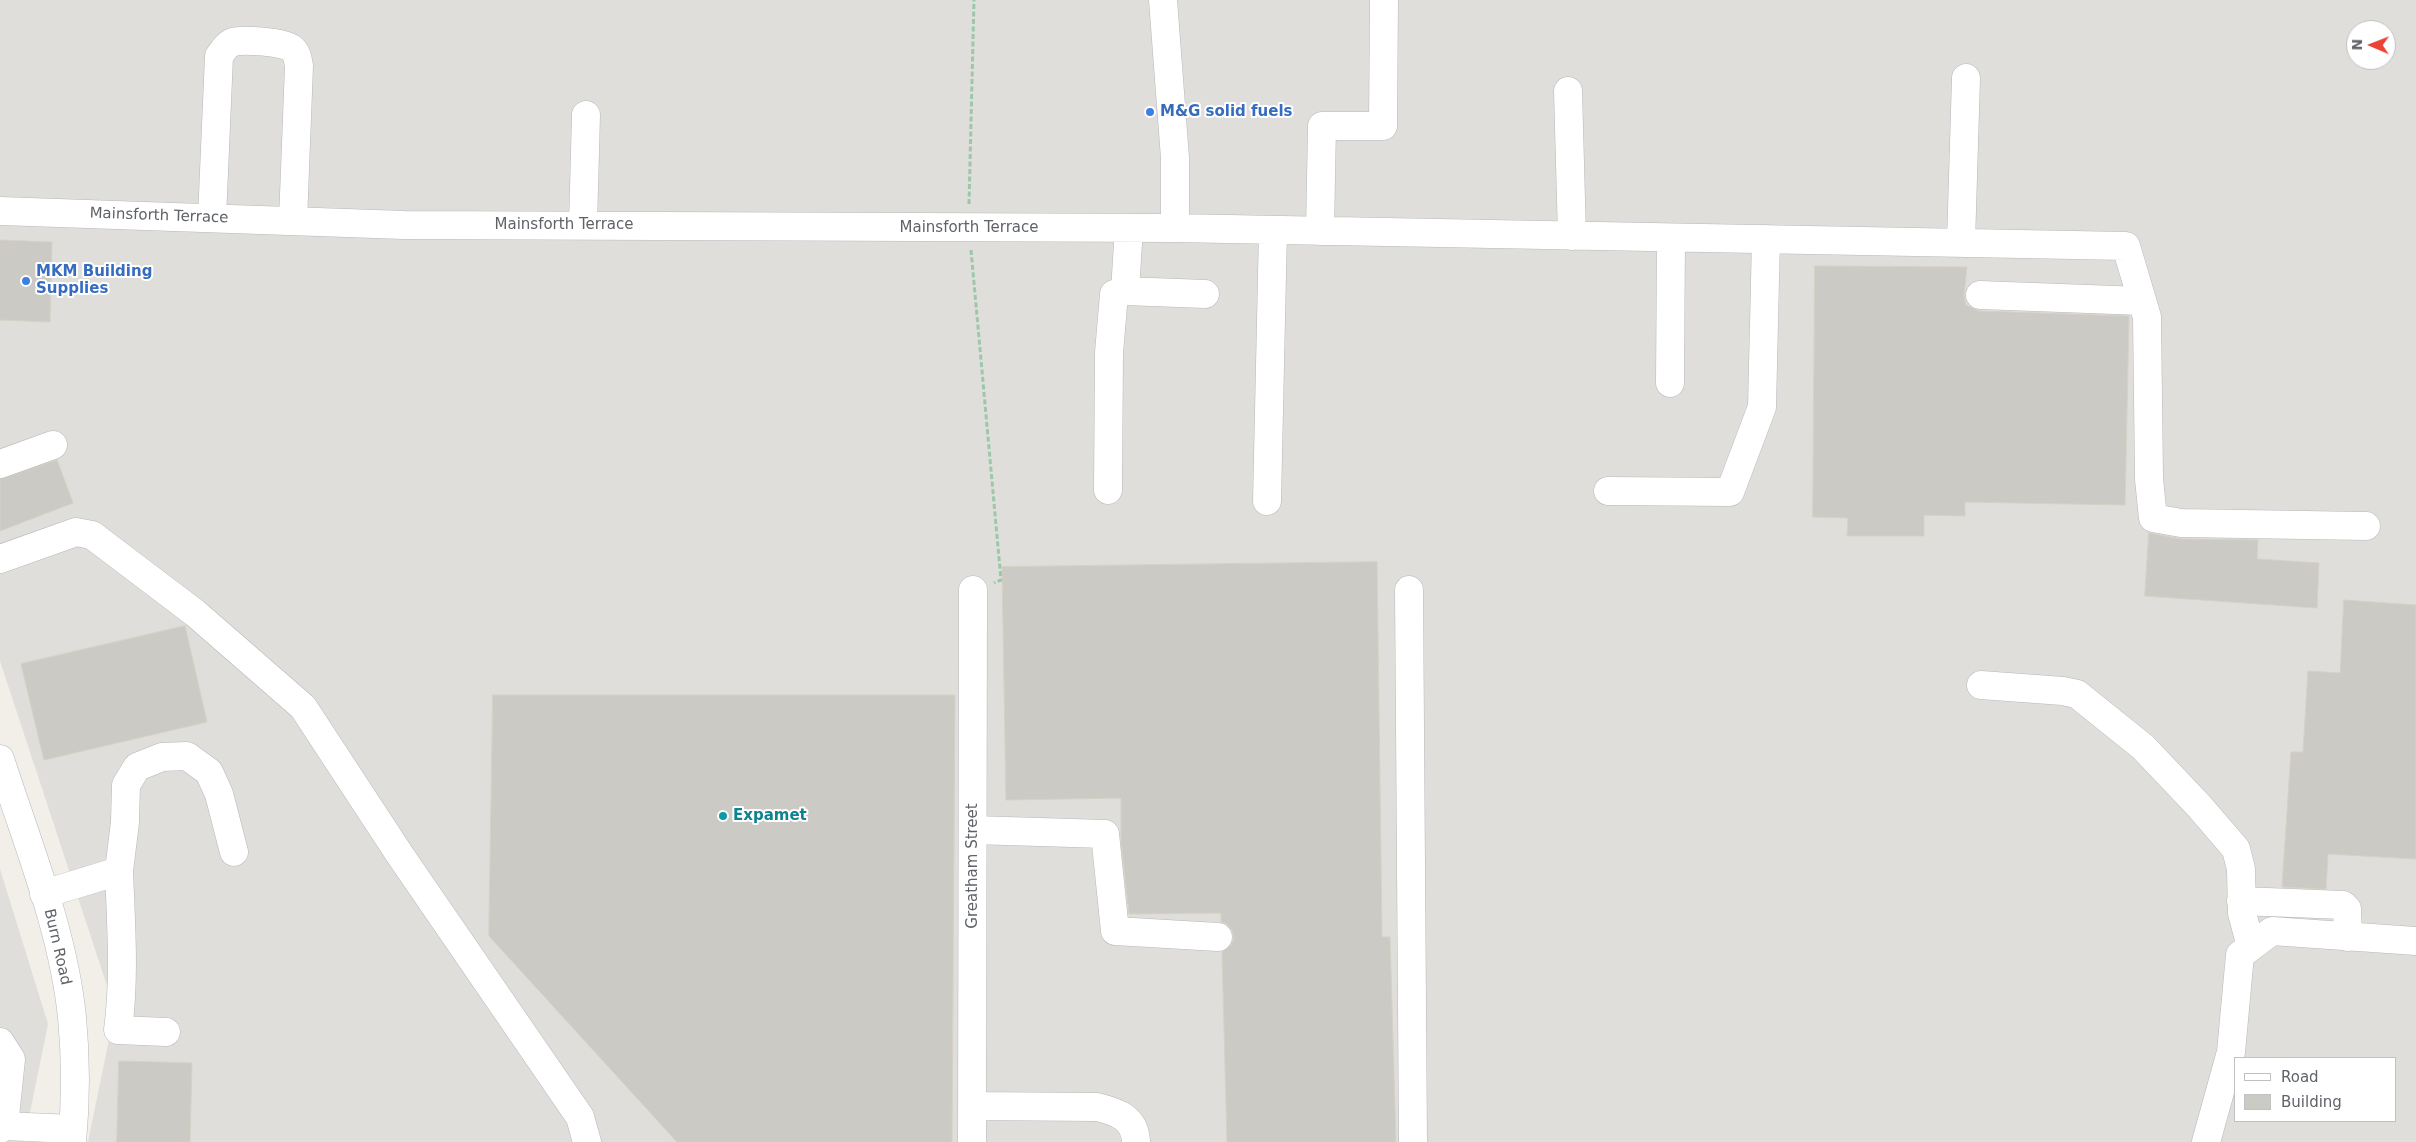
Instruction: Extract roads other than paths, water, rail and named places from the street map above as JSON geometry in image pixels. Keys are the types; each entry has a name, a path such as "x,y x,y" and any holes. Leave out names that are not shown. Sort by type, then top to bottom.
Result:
{"street":[{"path":"1163,0 1175,158 1174,228"},
{"path":"1320,231 1322,126 1383,126 1384,0"},
{"path":"212,218 220,56 225,47 233,42 282,43 292,48 297,56 299,66 293,221"},
{"path":"1961,243 1966,78"},
{"path":"1568,91 1572,236"},
{"path":"583,225 586,115"},
{"name":"Mainsforth Terrace","path":"0,211 404,225 969,229 1174,228 2126,246 2142,301"},
{"path":"1125,291 1129,228"},
{"path":"1267,501 1273,230"},
{"path":"1670,383 1671,238"},
{"path":"1608,491 1730,492 1762,407 1766,239"},
{"path":"1108,490 1108,353 1114,294 1125,291 1205,294"},
{"path":"1980,294 2142,301 2146,317 2149,479 2153,518 2181,523 2366,526"},
{"path":"0,464 53,445"},
{"path":"0,559 76,532 92,535 195,613 303,707 400,855 580,1117 587,1142"},
{"name":"Greatham Street","path":"972,1142 973,590"},
{"path":"1409,590 1413,1142"},
{"path":"1981,686 2063,691 2077,694 2143,747 2199,806 2236,849 2241,869 2242,913 2251,947"},
{"path":"166,1032 118,1030 121,1008 122,940 118,871 125,822 126,786 137,767 162,757 187,756 209,772 219,794 234,852"},
{"name":"Burn Road","path":"0,759 44,894 63,963 72,1017 76,1094 73,1135"},
{"path":"973,830 1105,834 1115,932 1218,936"},
{"path":"44,894 118,871"},
{"path":"2241,901 2343,905 2348,909 2348,937"},
{"path":"2206,1142 2231,1052 2240,955 2272,931 2416,942"},
{"path":"0,1042 11,1059 3,1116 73,1135"},
{"path":"972,1106 1098,1107 1116,1111 1125,1116 1133,1125 1136,1142"}],"place":[{"name":"M&G solid fuels","path":"1150,112"},
{"name":"MKM Building Supplies","path":"26,281"},
{"name":"Expamet","path":"723,816"}]}
